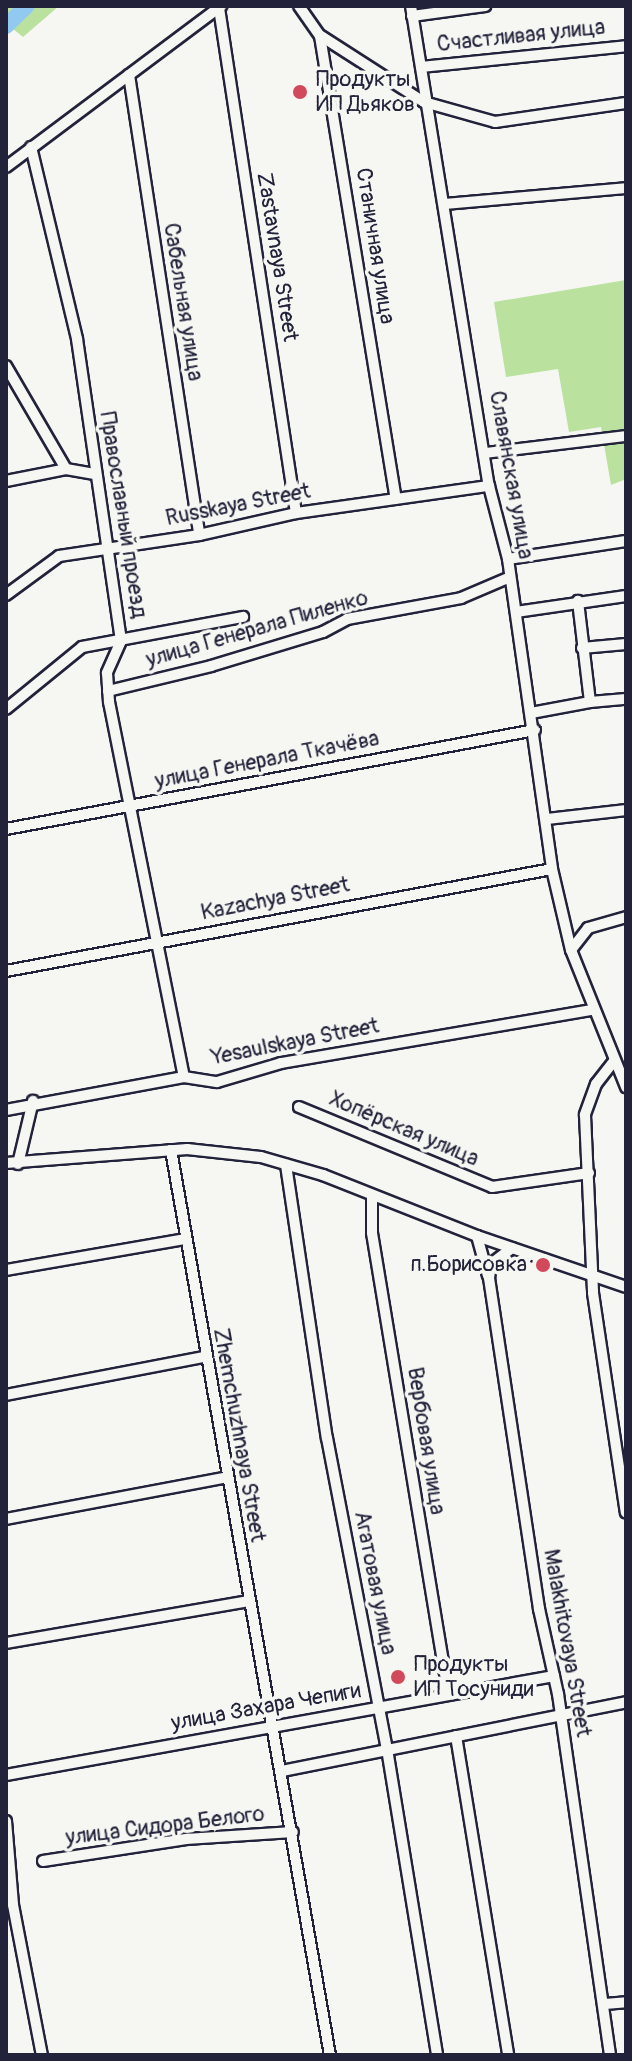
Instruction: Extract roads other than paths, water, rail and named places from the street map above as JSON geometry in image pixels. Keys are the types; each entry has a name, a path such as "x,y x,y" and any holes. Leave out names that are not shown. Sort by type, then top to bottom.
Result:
{"street":[{"name":"Станичная улица","path":"299,6 320,36 396,499"},
{"path":"412,11 485,6"},
{"path":"6,167 220,7"},
{"name":"Zastavnaya Street","path":"220,7 296,513"},
{"name":"Славянская улица","path":"412,11 424,102 444,204 489,486 508,559 508,578 535,730 552,869 571,950 592,1010 626,1087"},
{"path":"320,36 424,102 441,103 495,122 626,103"},
{"name":"Счастливая улица","path":"421,67 626,46"},
{"name":"Сабельная улица","path":"129,75 199,535"},
{"name":"Православный проезд","path":"31,147 77,339 121,641 107,673 108,691 184,1077"},
{"path":"444,204 626,188"},
{"path":"6,366 66,469"},
{"path":"485,453 626,436"},
{"path":"6,481 66,469 95,474"},
{"name":"Russkaya Street","path":"6,595 59,556 199,535 296,513 489,486"},
{"path":"508,559 626,541"},
{"name":"улица Генерала Пиленко","path":"108,691 211,666 323,632 347,619 461,598 508,578"},
{"path":"516,612 626,596"},
{"path":"578,601 590,702"},
{"name":"улица Генерала Пиленко","path":"6,709 82,647 243,617"},
{"path":"582,648 626,644"},
{"path":"531,713 626,699"},
{"name":"улица Генерала Ткачёва","path":"6,829 535,730"},
{"path":"547,819 626,810"},
{"name":"Kazachya Street","path":"6,971 156,946 552,869"},
{"path":"571,950 588,928 626,917"},
{"name":"Yesaulskaya Street","path":"6,1110 33,1101 110,1093 184,1077 217,1082 281,1063 592,1010"},
{"path":"614,1061 588,1100 589,1173 594,1279 626,1513"},
{"path":"18,1164 33,1101"},
{"name":"Хопёрская улица","path":"299,1107 492,1187 589,1173"},
{"path":"6,1163 171,1150 239,1154 286,1165 594,1279 626,1287"},
{"name":"Zhemchuzhnaya Street","path":"171,1150 204,1357 228,1477 270,1726 282,1771 330,2055"},
{"name":"Агатовая улица","path":"286,1165 327,1438 387,1749 437,2055"},
{"name":"Вербовая улица","path":"372,1195 372,1233 448,1693"},
{"name":"Malakhitovaya Street","path":"477,1236 489,1278 554,1676 605,2004 610,2055"},
{"path":"6,1270 185,1239"},
{"path":"489,1278 491,1264 512,1248"},
{"path":"6,1395 204,1357"},
{"path":"6,1519 228,1477"},
{"path":"6,1643 248,1601"},
{"name":"улица Захара Чепиги","path":"6,1775 554,1676"},
{"path":"282,1771 626,1702"},
{"path":"456,1736 508,2055"},
{"path":"6,1821 13,1905 42,2055"},
{"name":"улица Сидора Белого","path":"43,1861 186,1839 293,1832"},
{"path":"605,2004 626,2002"}],"waterway":[{"path":"6,26 27,6"}],"place":[{"name":"Продукты ИП Дьяков","path":"300,92"},
{"name":"п.Борисовка","path":"543,1265"},
{"name":"Продукты ИП Тосуниди","path":"398,1677"}]}
